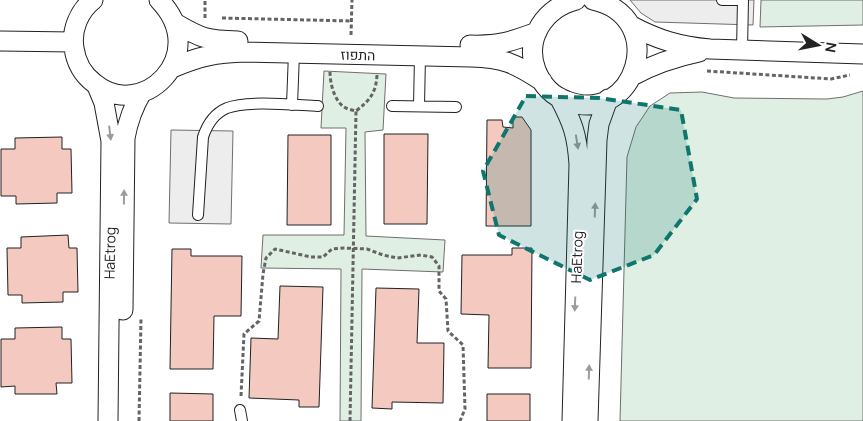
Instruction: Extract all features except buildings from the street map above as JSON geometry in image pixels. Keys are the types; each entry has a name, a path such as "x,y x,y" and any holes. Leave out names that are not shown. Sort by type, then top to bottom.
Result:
{"street":[{"path":"93,0 80,16 74,28 73,42 79,67 87,78 97,86 109,92 130,95 154,87 164,79 172,68 179,38 174,20 159,0"},
{"path":"559,97 581,105 602,102 624,88 636,66 638,44 626,18 613,4 593,0"},
{"path":"542,82 534,64 533,54 533,45 537,32 543,21 552,12 569,1"},
{"name":"התפוז","path":"174,20 197,36 210,40 494,46 512,42 537,32"},
{"path":"630,25 667,42 686,47 863,54"},
{"path":"0,41 73,42"},
{"path":"632,76 650,66 667,60 710,49"},
{"name":"התפוז","path":"172,68 200,57 220,53 420,56 502,60 514,64 542,82 548,90 559,97"},
{"name":"HaEtrog","path":"97,86 104,103 111,141 108,421"},
{"name":"HaEtrog","path":"121,421 125,138 128,122 142,92"},
{"name":"HaEtrog","path":"559,97 572,121 577,140 579,164 572,421"},
{"name":"HaEtrog","path":"588,421 597,140 599,124 608,99"}],"lane":[{"path":"722,0 743,0 742,50"},
{"path":"292,105 294,53"},
{"path":"419,106 420,56"},
{"path":"198,215 203,137 206,128 213,118 226,108 244,104 318,106"},
{"path":"392,106 456,107"},
{"path":"240,410 242,421"}],"path":[{"path":"351,43 352,0"},
{"path":"174,20 351,21"},
{"path":"330,54 330,83 344,108 356,111"},
{"path":"356,111 366,103 376,88 379,55"},
{"path":"700,71 831,78 855,74"},
{"path":"350,421 356,111"},
{"path":"240,410 244,334 258,321 266,258 276,249 311,257 322,256 332,249 353,248 367,249 383,256 397,258 421,255 432,256 438,266 439,291 446,298 448,331 463,344 464,409 460,421"}],"highlighted area":[{"path":"526,96 599,98 681,110 697,199 654,255 590,280 499,235 483,171"}],"green space":[{"path":"761,0 863,0 863,25 760,27"},
{"path":"324,71 386,74 383,130 365,132 366,236 445,240 443,272 362,269 361,421 340,421 341,269 261,268 263,235 344,235 346,128 321,128"},
{"path":"863,91 863,421 620,421 627,157 636,127 650,106 670,93 702,92 734,98 827,99 843,97"}],"shaded area":[{"path":"630,0 754,0 753,25 655,22 641,13"},
{"path":"171,130 233,131 231,224 169,223"}]}
